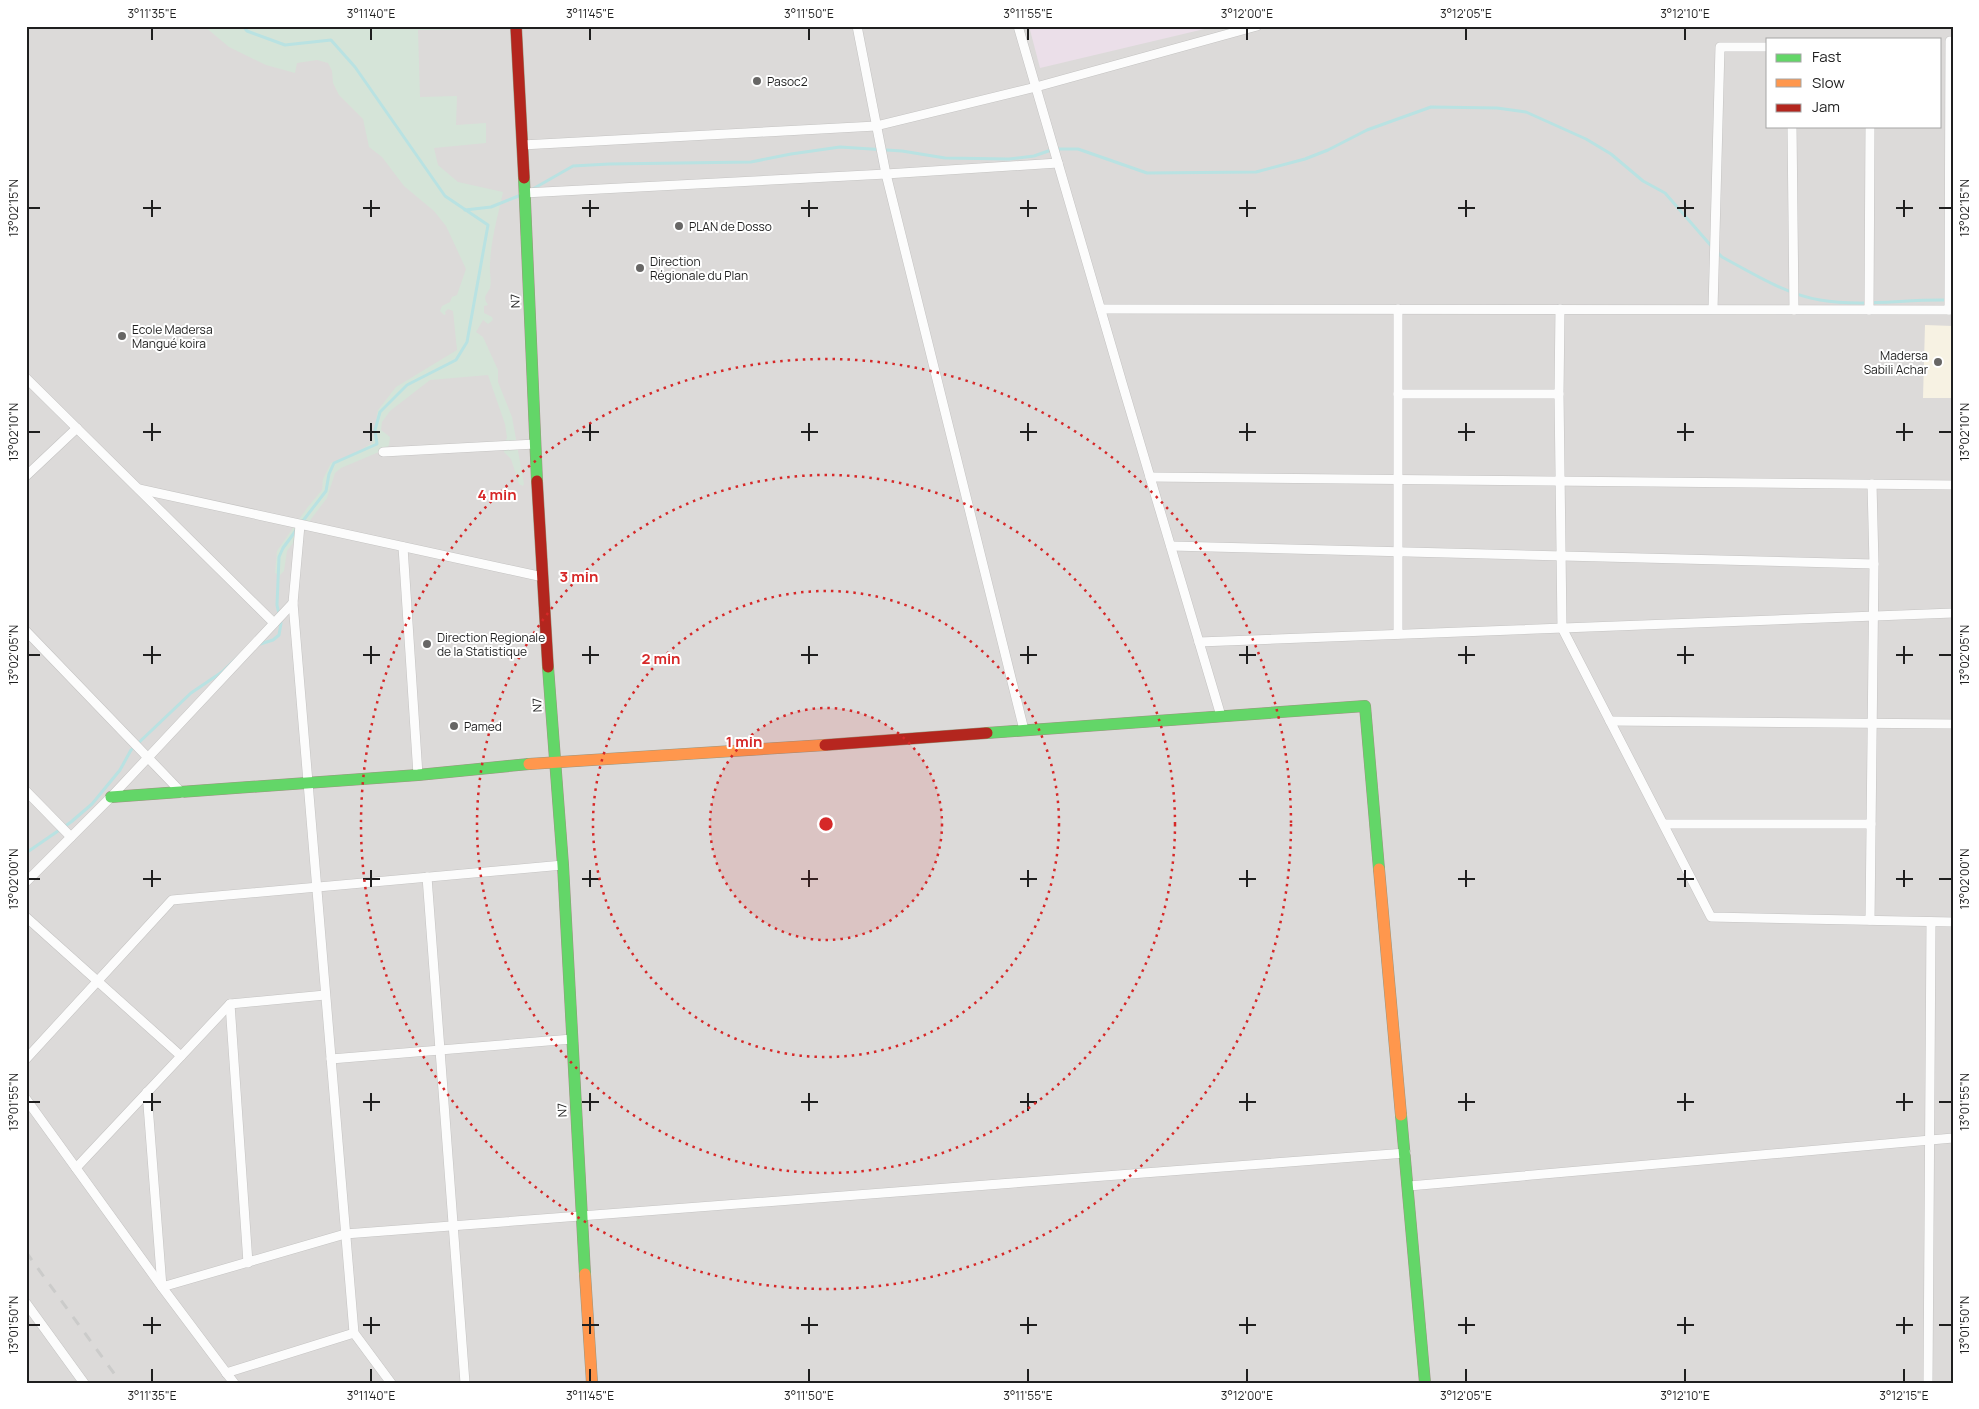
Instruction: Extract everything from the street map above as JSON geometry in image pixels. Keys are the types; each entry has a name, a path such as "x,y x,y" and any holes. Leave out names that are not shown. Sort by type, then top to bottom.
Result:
{"street":[{"name":"N7","path":"516,26 535,444 554,761 563,865 581,1215 592,1383"},
{"path":"857,26 886,174 1024,730"},
{"path":"1018,26 1100,309 1222,716"},
{"path":"522,145 876,126 1036,87 1257,26"},
{"path":"1100,309 1951,310 1952,41"},
{"path":"1713,309 1720,47 1766,47"},
{"path":"1792,128 1794,310"},
{"path":"1869,310 1870,128"},
{"path":"524,193 1058,163"},
{"path":"1398,309 1398,634"},
{"path":"1560,309 1559,394 1562,628 1712,917 1953,922"},
{"path":"26,378 274,623"},
{"path":"1398,394 1559,394"},
{"path":"26,476 77,428"},
{"path":"382,452 535,444"},
{"path":"1150,478 1953,485"},
{"path":"1870,920 1874,564 1872,484"},
{"path":"139,489 543,577"},
{"path":"300,525 293,603 354,1333 391,1383"},
{"path":"1171,546 1874,564"},
{"path":"403,547 418,775"},
{"path":"26,882 111,797 293,603"},
{"path":"1199,642 1953,612"},
{"path":"26,631 182,793"},
{"path":"111,797 418,775 554,761 686,755 1365,706 1425,1383"},
{"path":"1610,721 1953,724"},
{"path":"26,791 71,837"},
{"path":"1664,824 1871,824"},
{"path":"26,1059 172,900 563,865"},
{"path":"427,877 465,1383"},
{"path":"26,917 181,1056"},
{"path":"1928,1383 1931,922"},
{"path":"76,1168 230,1004 326,995"},
{"path":"230,1004 248,1262"},
{"path":"331,1059 572,1040"},
{"path":"147,1092 162,1288"},
{"path":"26,1100 162,1288 234,1383"},
{"path":"1409,1186 1953,1138"},
{"path":"162,1288 346,1234 1406,1153"},
{"path":"26,1303 84,1383"},
{"path":"226,1373 354,1333"}],"shaded area":[{"path":"26,26 1953,26 1953,1383 26,1383"},
{"path":"1029,26 1217,26 1040,68"},
{"name":"Madersa Sabili Achar","path":"1925,325 1953,326 1953,398 1923,398"}],"green space":[{"path":"204,26 485,26 485,29 418,30 420,97 457,96 456,125 486,123 486,143 434,148 438,165 458,182 503,192 492,246 491,285 485,298 488,305 484,306 484,313 492,317 493,320 488,324 483,320 476,332 483,337 498,370 498,382 512,417 523,486 519,484 511,459 504,452 504,443 507,438 505,424 488,375 430,380 390,411 382,422 381,430 390,437 389,445 386,449 341,468 335,473 327,498 287,551 284,571 280,575 275,573 277,551 322,490 323,479 331,463 356,453 372,443 378,410 396,387 457,350 453,311 448,309 444,315 440,311 442,306 450,302 452,297 457,295 466,269 446,226 434,211 404,186 382,157 369,147 363,119 339,95 333,83 332,71 328,63 317,60 297,63 295,73 266,65 229,47"}],"waterway":[{"path":"243,26 247,31 285,45 331,40 355,67 445,196 488,225 467,342 456,360 407,385 380,412 375,430 377,444 334,463 329,474 326,491 302,522"},
{"path":"531,190 573,166 751,162 840,147 902,151 945,158 1009,159 1034,156 1054,149 1078,149 1147,173 1256,172 1305,159 1328,150 1367,130 1431,107 1497,108 1526,112 1586,139 1611,154 1643,181 1665,193 1713,248"},
{"path":"465,210 491,207 521,195"},
{"path":"1717,252 1722,257 1770,283 1820,300 1852,303 1947,300"},
{"path":"257,645 273,640 279,635 281,623 277,605 279,557 283,548 297,529"},
{"path":"26,853 71,822 92,804 120,770 131,750 191,693 222,672 247,648"}],"railway":[{"path":"26,1252 121,1383"}],"traffic: fast":[{"path":"524,178 537,481"},
{"path":"548,667 563,865 585,1274"},
{"path":"987,733 1365,706 1379,869"},
{"path":"111,797 418,775 529,764"},
{"path":"1401,1115 1425,1383"}],"traffic: slow":[{"path":"529,764 825,745"},
{"path":"1379,869 1401,1115"},
{"path":"585,1274 592,1383"}],"traffic: jam":[{"path":"516,26 524,178"},
{"path":"537,481 548,667"},
{"path":"825,745 987,733"}],"place":[{"name":"Pasoc2","path":"757,81"},
{"name":"PLAN de Dosso","path":"679,226"},
{"name":"Direction Régionale du Plan","path":"640,268"},
{"name":"Ecole Madersa Mangué koira","path":"122,336"},
{"name":"Madersa Sabili Achar","path":"1938,362"},
{"name":"Direction Regionale de la Statistique","path":"427,644"},
{"name":"Pamed","path":"454,726"}]}
